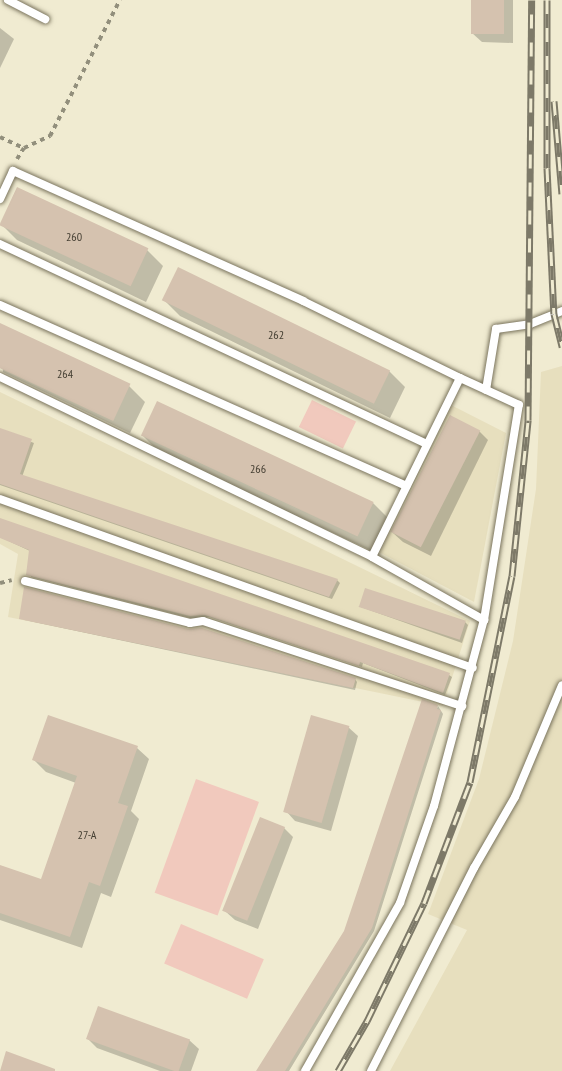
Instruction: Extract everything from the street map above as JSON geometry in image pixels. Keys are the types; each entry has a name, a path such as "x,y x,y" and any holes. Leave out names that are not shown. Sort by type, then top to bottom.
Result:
{"lane":[{"path":"8,0 45,19"},
{"path":"0,199 13,171 303,301 519,405 484,620 473,668 434,806 400,903 305,1071"},
{"path":"0,244 426,444"},
{"path":"0,305 406,486"},
{"path":"486,390 496,329 530,324 562,311"},
{"path":"0,377 372,557 484,620"},
{"path":"372,557 460,378"},
{"path":"0,499 473,668"},
{"path":"25,580 190,623 203,621 462,706"},
{"path":"371,1071 474,868 515,797 562,685"}],"path":[{"path":"13,171 24,148 50,136 120,0"},
{"path":"0,137 24,148"}],"shaded area":[{"path":"562,366 562,1071 390,1071 467,930 428,914 479,779 513,641 536,489 541,372"},
{"path":"0,392 470,621 443,706 8,617 18,554 0,544"},
{"path":"312,400 356,421 343,448 299,427"},
{"path":"451,405 506,433 474,602 379,552"},
{"path":"196,779 259,802 218,916 155,893"},
{"path":"181,924 264,959 247,999 164,964"}],"building":[{"path":"471,0 504,0 504,34 471,34"},
{"path":"17,187 148,248 131,286 0,225"},
{"path":"178,267 390,370 374,404 162,300"},
{"path":"0,323 131,384 113,421 0,368"},
{"path":"157,401 374,502 358,536 141,435"},
{"path":"450,415 480,430 421,547 391,532"},
{"path":"0,428 32,439 20,474 338,579 329,597 0,484"},
{"path":"0,518 450,673 443,693 360,662 359,666 205,615 190,616 26,575 29,550 0,538"},
{"path":"24,587 188,629 202,628 356,678 353,688 19,619"},
{"path":"365,588 466,621 460,640 359,607"},
{"path":"422,699 438,705 437,709 441,710 372,928 285,1071 256,1071 344,931"},
{"path":"48,715 138,746 118,803 128,806 100,886 89,882 70,937 0,913 0,865 41,879 77,776 32,760"},
{"path":"311,715 349,726 322,823 283,812"},
{"path":"260,817 285,827 247,921 222,911"},
{"path":"98,1006 190,1040 179,1071 174,1071 86,1039"},
{"path":"6,1051 55,1069 55,1071 0,1071"}],"railway":[{"path":"338,1071 367,1021 424,903 470,782 512,576 528,420 532,0"},
{"path":"547,0 547,168 554,314 562,347"},
{"path":"554,101 562,194"}]}
